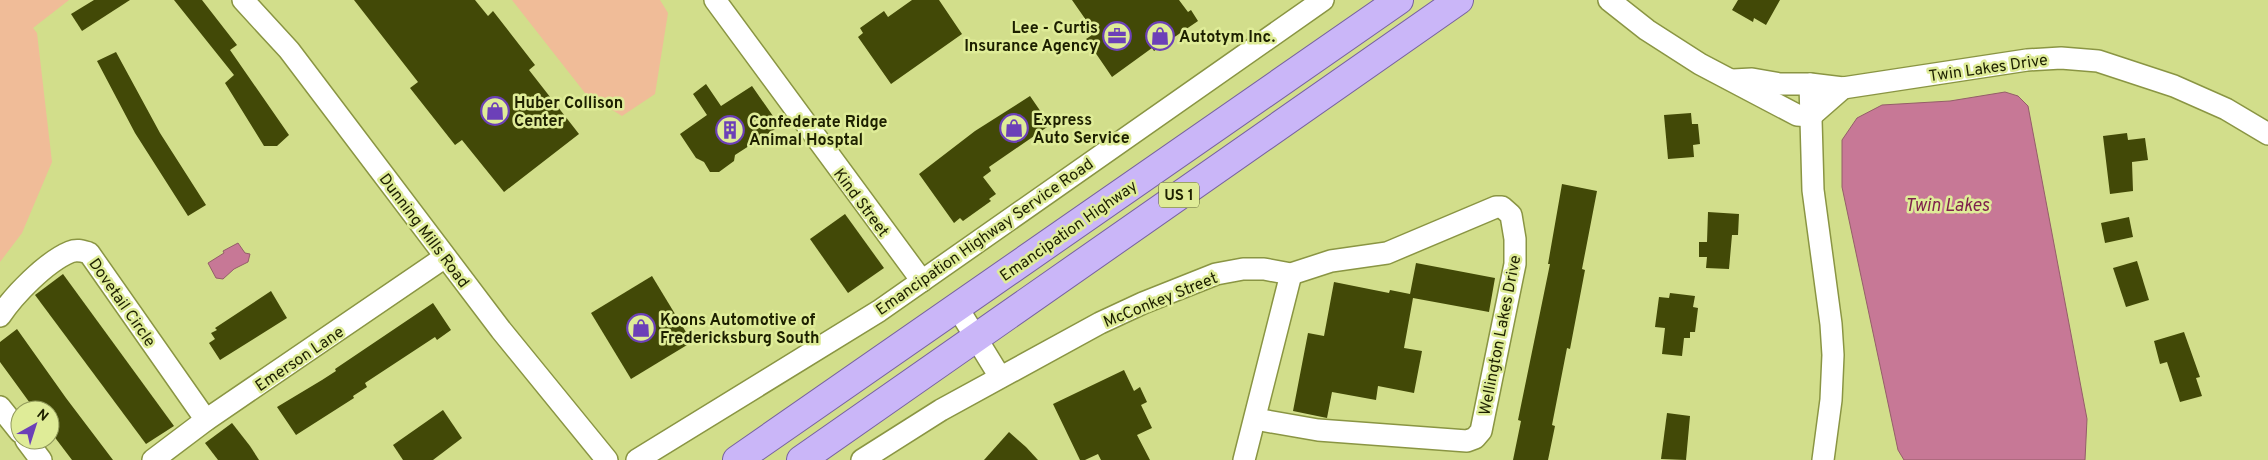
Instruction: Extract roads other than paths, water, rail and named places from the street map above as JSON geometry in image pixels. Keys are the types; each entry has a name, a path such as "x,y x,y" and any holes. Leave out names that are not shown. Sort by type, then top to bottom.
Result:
{"main road":[{"name":"Emancipation Highway","path":"737,460 1399,0"},
{"name":"US 1","path":"801,460 1459,0"}],"street":[{"name":"Dunning Mills Road","path":"243,0 289,50 509,340 607,460"},
{"name":"Kind Street","path":"715,0 922,281"},
{"name":"Emancipation Highway Service Road","path":"637,460 878,311 1323,0"},
{"name":"Twin Lakes Drive","path":"1609,0 1647,30 1692,59 1797,115 1811,116"},
{"name":"Twin Lakes Drive","path":"1733,80 1752,79 1780,84 1810,84 1843,88 2027,60 2061,58 2098,61 2174,86 2226,109 2268,134"},
{"path":"1810,84 1813,190 1831,324 1833,355 1831,400 1822,460"},
{"path":"1811,116 1843,88"},
{"name":"Wellington Lakes Drive","path":"1255,419 1318,430 1467,441 1475,438 1481,431 1490,392 1515,264 1516,239 1511,215 1502,207 1496,207 1387,252 1331,261 1291,274"},
{"name":"Dovetail Circle","path":"0,316 17,294 58,259 71,252 81,250 89,253 206,420"},
{"name":"Emerson Lane","path":"167,456 206,420 445,257"},
{"name":"McConkey Street","path":"862,460 941,410 1100,323 1143,302 1216,274 1242,269 1264,269 1291,274"},
{"path":"1244,460 1291,274"},
{"path":"957,307 1000,377"},
{"path":"0,407 10,420"}],"water":[{"name":"Twin Lakes","path":"2005,92 2018,96 2028,106 2087,419 2085,460 1904,460 1898,450 1842,187 1842,140 1857,118 1882,105 1950,101"},
{"path":"238,243 245,253 250,254 248,262 234,269 223,279 216,278 208,263 224,253 223,251"}],"place":[{"name":"Lee - Curtis Insurance Agency","path":"1117,36"},
{"name":"Autotym Inc.","path":"1160,36"},
{"name":"Huber Collison Center","path":"495,111"},
{"name":"Express Auto Service","path":"1014,128"},
{"name":"Confederate Ridge Animal Hosptal","path":"730,130"},
{"name":"Koons Automotive of Fredericksburg South","path":"641,328"}]}
